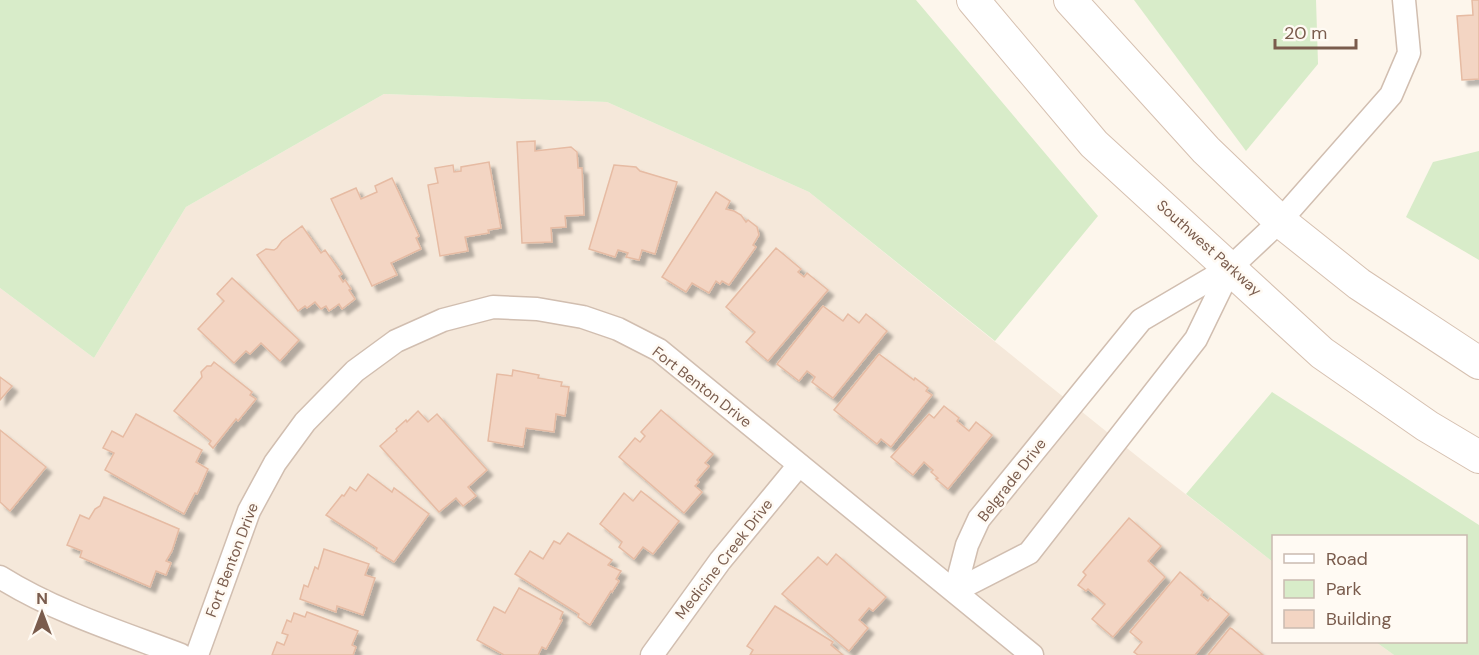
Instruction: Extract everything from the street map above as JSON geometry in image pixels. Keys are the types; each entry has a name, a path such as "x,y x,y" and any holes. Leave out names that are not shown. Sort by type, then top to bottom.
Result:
{"main road":[{"name":"Southwest Parkway","path":"973,0 1094,144 1231,267 1322,353 1427,426 1479,457"},
{"path":"1070,0 1206,150 1280,221 1359,285 1479,363"}],"street":[{"name":"Belgrade Drive","path":"955,591 967,545 979,519 1141,320 1231,267 1280,221 1391,95 1409,53 1404,0"},
{"name":"Belgrade Drive","path":"955,591 1029,553 1196,339 1231,267"},
{"name":"Fort Benton Drive","path":"197,655 249,511 275,463 305,422 355,371 396,340 444,320 493,307 537,309 583,317 618,329 659,350 1032,655"},
{"name":"Medicine Creek Drive","path":"652,655 720,561 799,465"},
{"path":"0,577 23,591 68,612 182,655"}],"shaded area":[{"path":"384,94 607,102 809,192 1143,461 1272,561 1272,643 1377,643 1394,655 0,655 0,288 94,358 186,207"}],"green space":[{"path":"0,0 916,0 1098,216 995,341 809,192 607,102 384,94 186,207 94,358 0,288"},
{"path":"1134,0 1316,0 1318,64 1246,151"},
{"path":"1479,151 1479,260 1406,217 1433,162"},
{"path":"1272,392 1479,525 1479,655 1394,655 1377,643 1467,643 1467,535 1272,535 1272,561 1186,494"}],"building":[{"path":"1472,0 1479,0 1479,79 1462,80 1457,16 1473,15"},
{"path":"535,141 535,151 571,147 577,152 578,168 582,168 584,215 565,216 566,227 551,228 552,242 522,243 517,142"},
{"path":"489,162 501,228 488,230 489,233 465,237 468,251 440,256 428,185 438,183 435,168 453,165 454,172 461,171 461,167"},
{"path":"614,165 636,167 640,171 677,182 655,254 642,250 639,260 626,257 628,253 618,250 615,257 589,249"},
{"path":"392,178 419,236 416,238 421,249 391,263 397,275 372,286 331,199 356,188 361,199 377,192 375,186"},
{"path":"716,192 730,201 726,209 741,215 746,222 748,220 757,227 759,235 753,245 756,247 729,285 716,281 709,293 692,283 686,292 662,277"},
{"path":"302,226 321,253 325,250 342,274 339,276 343,282 345,280 351,289 349,290 355,299 342,309 339,304 329,311 326,306 321,309 315,302 298,311 257,255 266,249 274,250"},
{"path":"776,248 801,269 798,272 804,277 807,273 828,290 768,361 746,342 755,332 726,307"},
{"path":"232,278 299,340 280,361 261,343 250,354 246,351 234,363 198,329 224,301 217,294"},
{"path":"823,306 843,321 848,314 859,323 866,314 887,331 833,398 812,382 815,377 807,371 799,381 777,364"},
{"path":"879,354 928,388 926,391 932,395 891,447 881,439 877,444 834,410"},
{"path":"214,362 252,392 250,395 256,399 238,421 236,419 213,448 209,444 211,441 174,411 202,377 201,372"},
{"path":"513,370 539,375 538,378 562,382 561,386 569,387 565,416 556,414 554,432 526,428 523,447 488,441 497,374 512,376"},
{"path":"0,377 12,386 0,400"},
{"path":"944,406 959,418 957,421 969,431 976,422 992,435 948,489 936,479 938,478 931,472 933,470 924,462 913,475 891,457 929,414 934,418"},
{"path":"661,410 713,454 705,463 709,466 697,480 699,482 695,486 702,492 684,513 619,457 635,438 640,442 645,436 641,432"},
{"path":"418,411 428,422 437,414 487,470 468,487 476,496 463,506 456,498 439,512 380,446"},
{"path":"136,414 202,450 196,462 208,469 197,494 195,493 184,514 105,470 114,453 103,448 112,431 123,437"},
{"path":"0,430 46,467 10,511 0,502"},
{"path":"368,474 392,492 394,488 429,514 394,562 376,551 377,548 326,515 350,487 356,491"},
{"path":"641,491 679,521 653,554 643,547 634,559 619,547 622,542 600,524 624,493 633,501"},
{"path":"104,497 179,529 166,561 171,563 166,575 156,571 150,587 80,557 82,551 67,545 80,515 89,519"},
{"path":"1129,518 1161,546 1148,561 1165,577 1113,637 1092,619 1105,604 1088,589 1086,591 1078,585 1086,575 1083,572"},
{"path":"568,533 612,560 608,565 621,571 616,579 619,581 590,625 578,617 579,614 515,574 530,551 543,559 554,541 560,544"},
{"path":"324,549 369,564 365,575 375,578 363,615 337,606 336,612 300,599 304,585 308,587 315,567 318,569"},
{"path":"836,554 886,597 873,611 869,608 859,620 868,628 849,651 782,594 818,557 827,565"},
{"path":"1180,572 1203,592 1201,595 1208,601 1210,598 1229,614 1195,655 1138,655 1134,652 1142,642 1130,632"},
{"path":"519,588 563,612 560,619 562,620 546,649 542,647 538,655 504,655 477,640 494,607 505,613"},
{"path":"775,606 833,642 831,645 843,655 750,655 753,650 747,646"},
{"path":"307,612 358,631 352,645 356,647 353,655 272,655 277,642 284,645 288,635 282,633 287,620 291,622 294,613 305,617"},
{"path":"1230,628 1232,629 1263,655 1208,655"}]}
